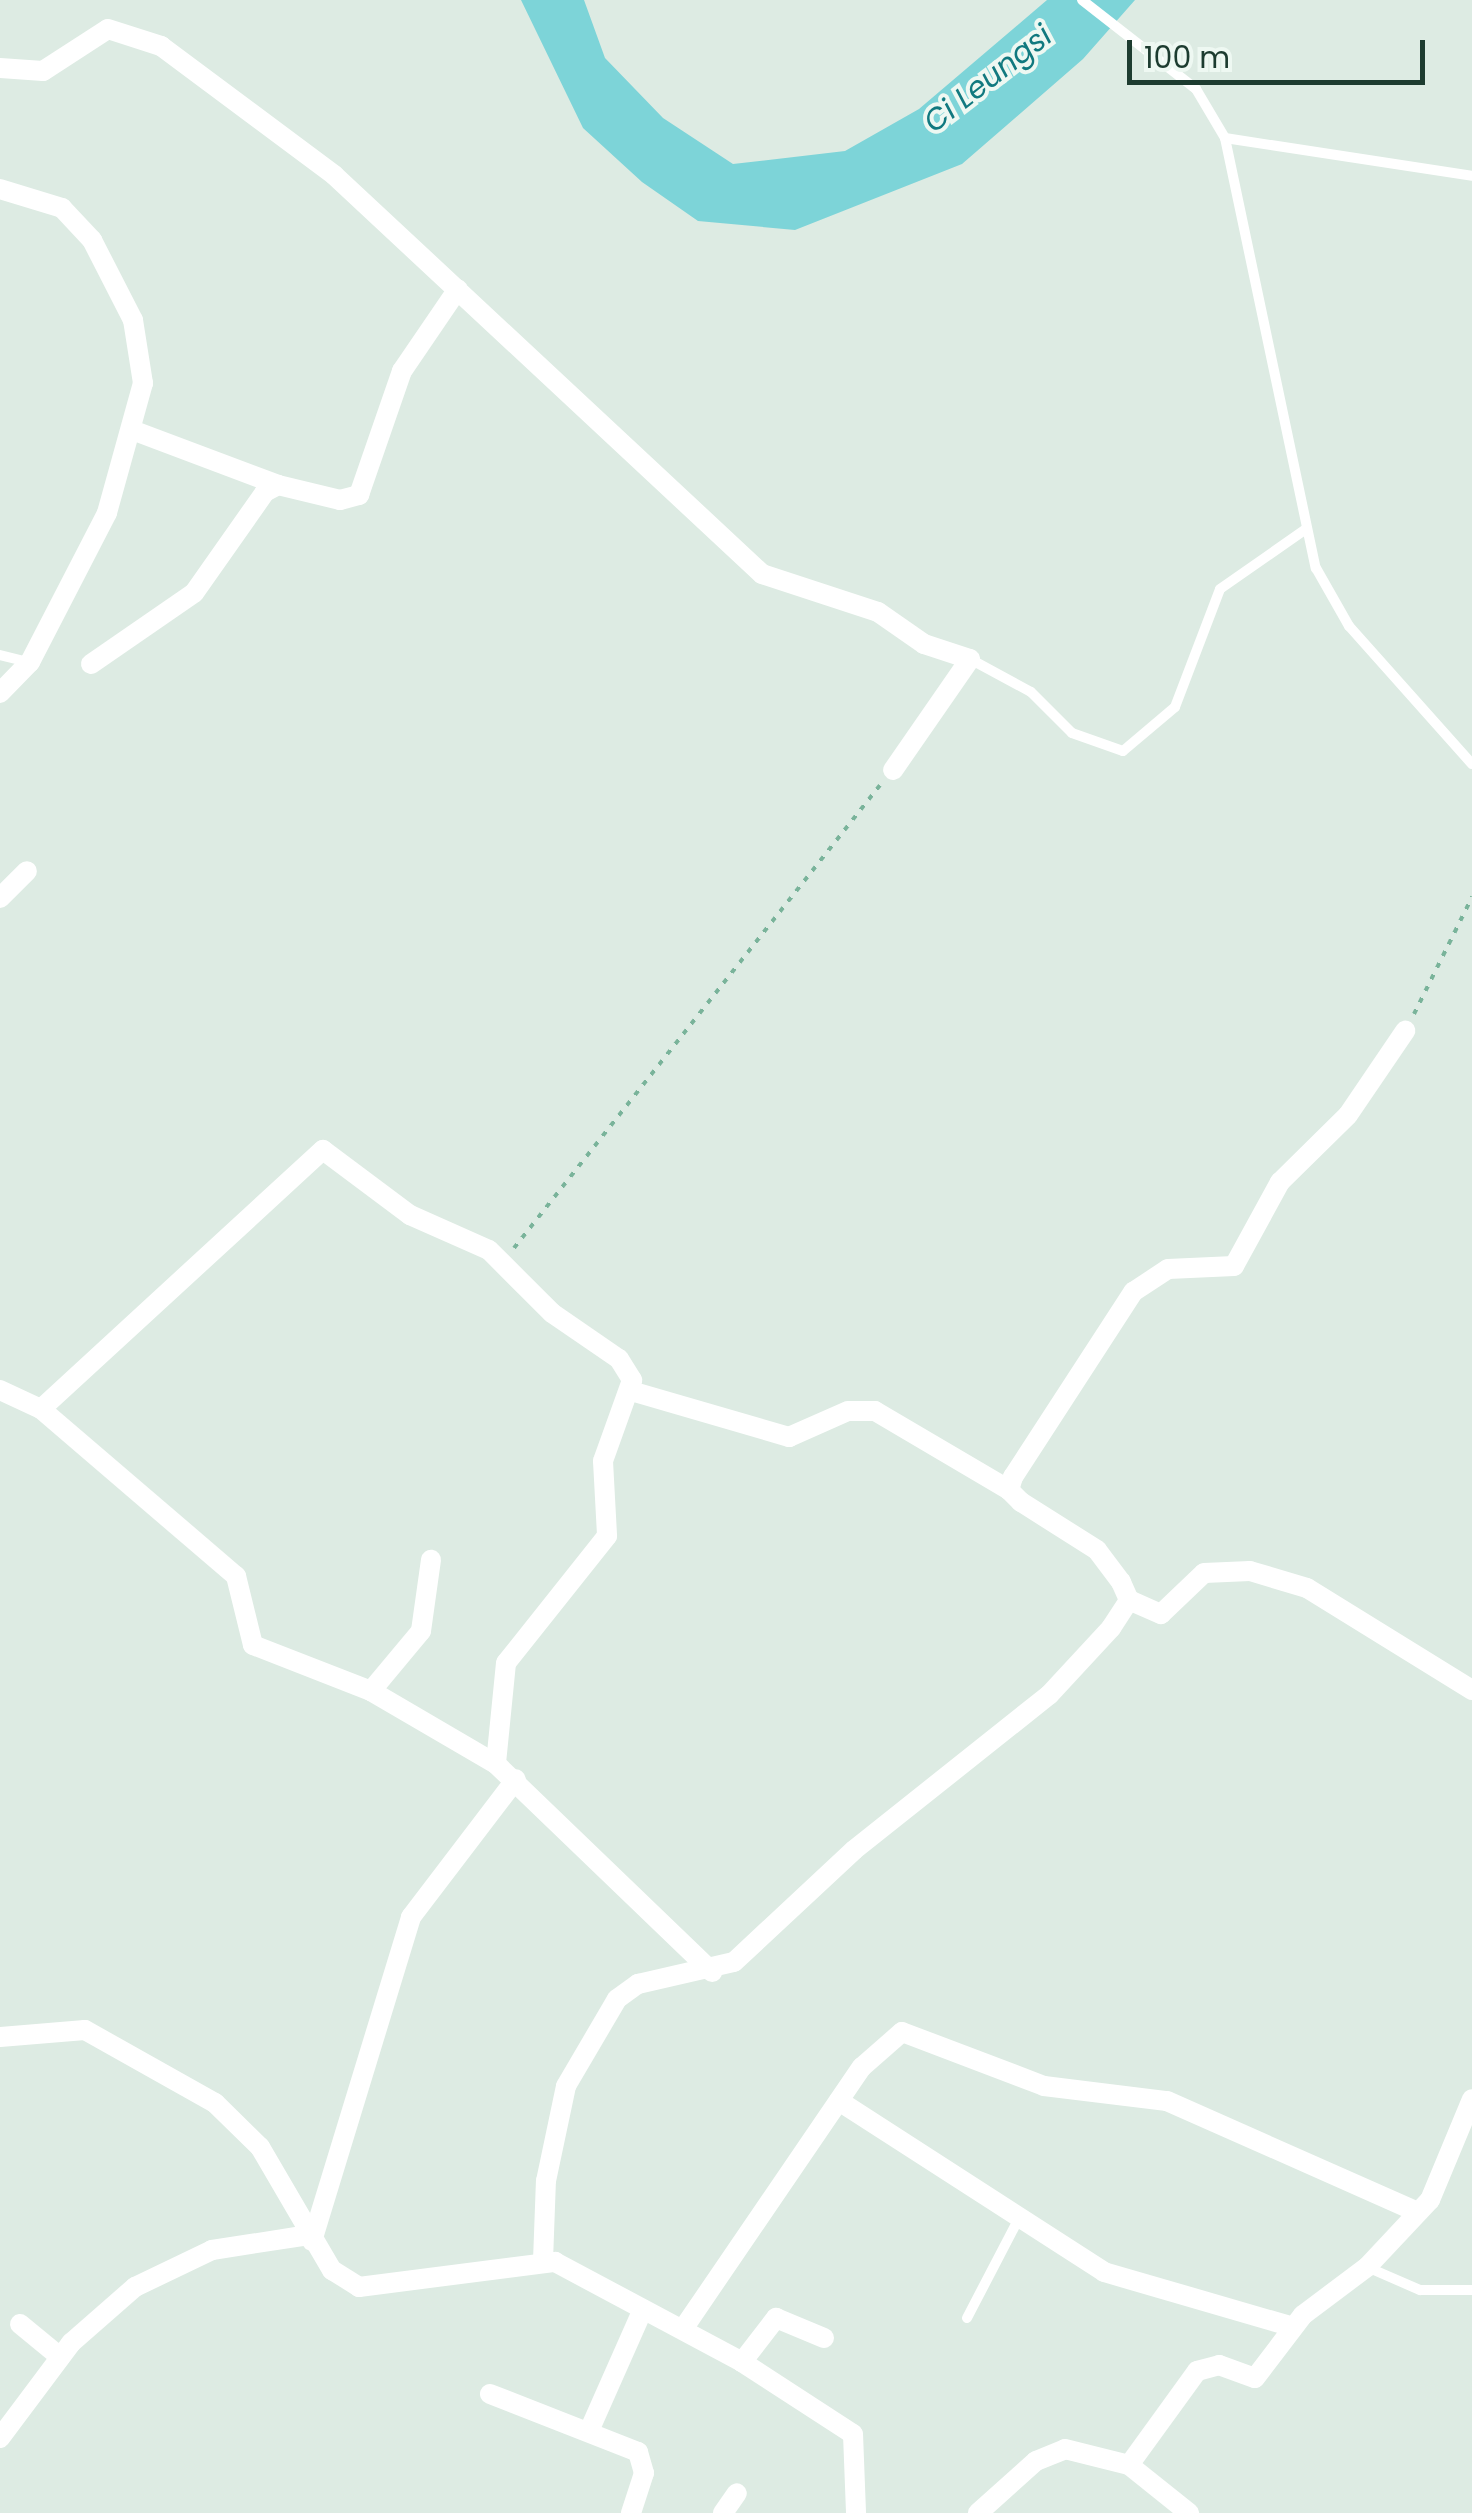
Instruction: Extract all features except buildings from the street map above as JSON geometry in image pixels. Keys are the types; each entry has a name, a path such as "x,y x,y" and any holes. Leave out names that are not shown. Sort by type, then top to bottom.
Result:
{"street":[{"path":"0,68 44,72 108,29 161,46 334,176 762,574 878,612 924,644 970,659 893,770"},
{"path":"0,189 62,208 106,260 140,348 132,430 107,513 30,662 0,694"},
{"path":"132,430 278,485 340,500 358,495 390,423 395,386 458,289"},
{"path":"91,664 194,593 248,506 278,485"},
{"path":"0,898 27,871"},
{"path":"1010,1490 1133,1292 1168,1269 1234,1266 1280,1182 1348,1115 1405,1031"},
{"path":"40,1408 314,1153 345,1158 410,1214 504,1265 552,1314 619,1359 631,1391 603,1460 607,1536 506,1664 496,1764"},
{"path":"0,1390 40,1408 236,1576 253,1645 370,1691 516,1778 712,1972"},
{"path":"631,1391 789,1437 848,1411 875,1411 1010,1490 1096,1550 1130,1600 1161,1614 1204,1573 1250,1571 1308,1588 1472,1690"},
{"path":"370,1691 421,1632 431,1560"},
{"path":"544,2261 552,2142 594,2031 630,1988 712,1972 1050,1694 1130,1600"},
{"path":"310,2238 411,1917 516,1778"},
{"path":"0,2037 66,2026 164,2069 243,2126 332,2270 371,2289 544,2261 742,2362 853,2434 856,2513"},
{"path":"682,2329 838,2101 888,2038 919,2032 1032,2083 1167,2101 1418,2212"},
{"path":"1129,2465 1197,2371 1218,2365 1255,2378 1293,2327 1367,2267 1438,2190 1472,2099"},
{"path":"838,2101 1017,2222 1104,2272 1293,2327"},
{"path":"0,2438 60,2357 166,2270 212,2250 310,2238"},
{"path":"588,2431 643,2309"},
{"path":"742,2362 776,2318 824,2338"},
{"path":"20,2324 60,2357"},
{"path":"490,2394 549,2424 588,2431 646,2460 631,2513"},
{"path":"978,2513 1057,2450 1129,2465 1189,2513"},
{"path":"723,2513 737,2493"}],"lane":[{"path":"1082,0 1196,90 1226,138 1306,529 1332,602 1472,764"},
{"path":"1226,138 1472,176"},
{"path":"970,659 1031,692 1095,747 1124,750 1175,707 1220,589 1306,529"},
{"path":"0,655 30,662"},
{"path":"968,2318 1017,2222"},
{"path":"1367,2267 1420,2290 1472,2290"}],"path":[{"path":"504,1265 893,770"},
{"path":"1405,1031 1472,898"}],"water":[{"name":"Ci Leungsi","path":"521,0 584,0 605,58 663,118 733,164 845,151 919,109 1047,0 1135,0 1083,59 962,164 795,230 698,221 642,182 583,128"}]}
